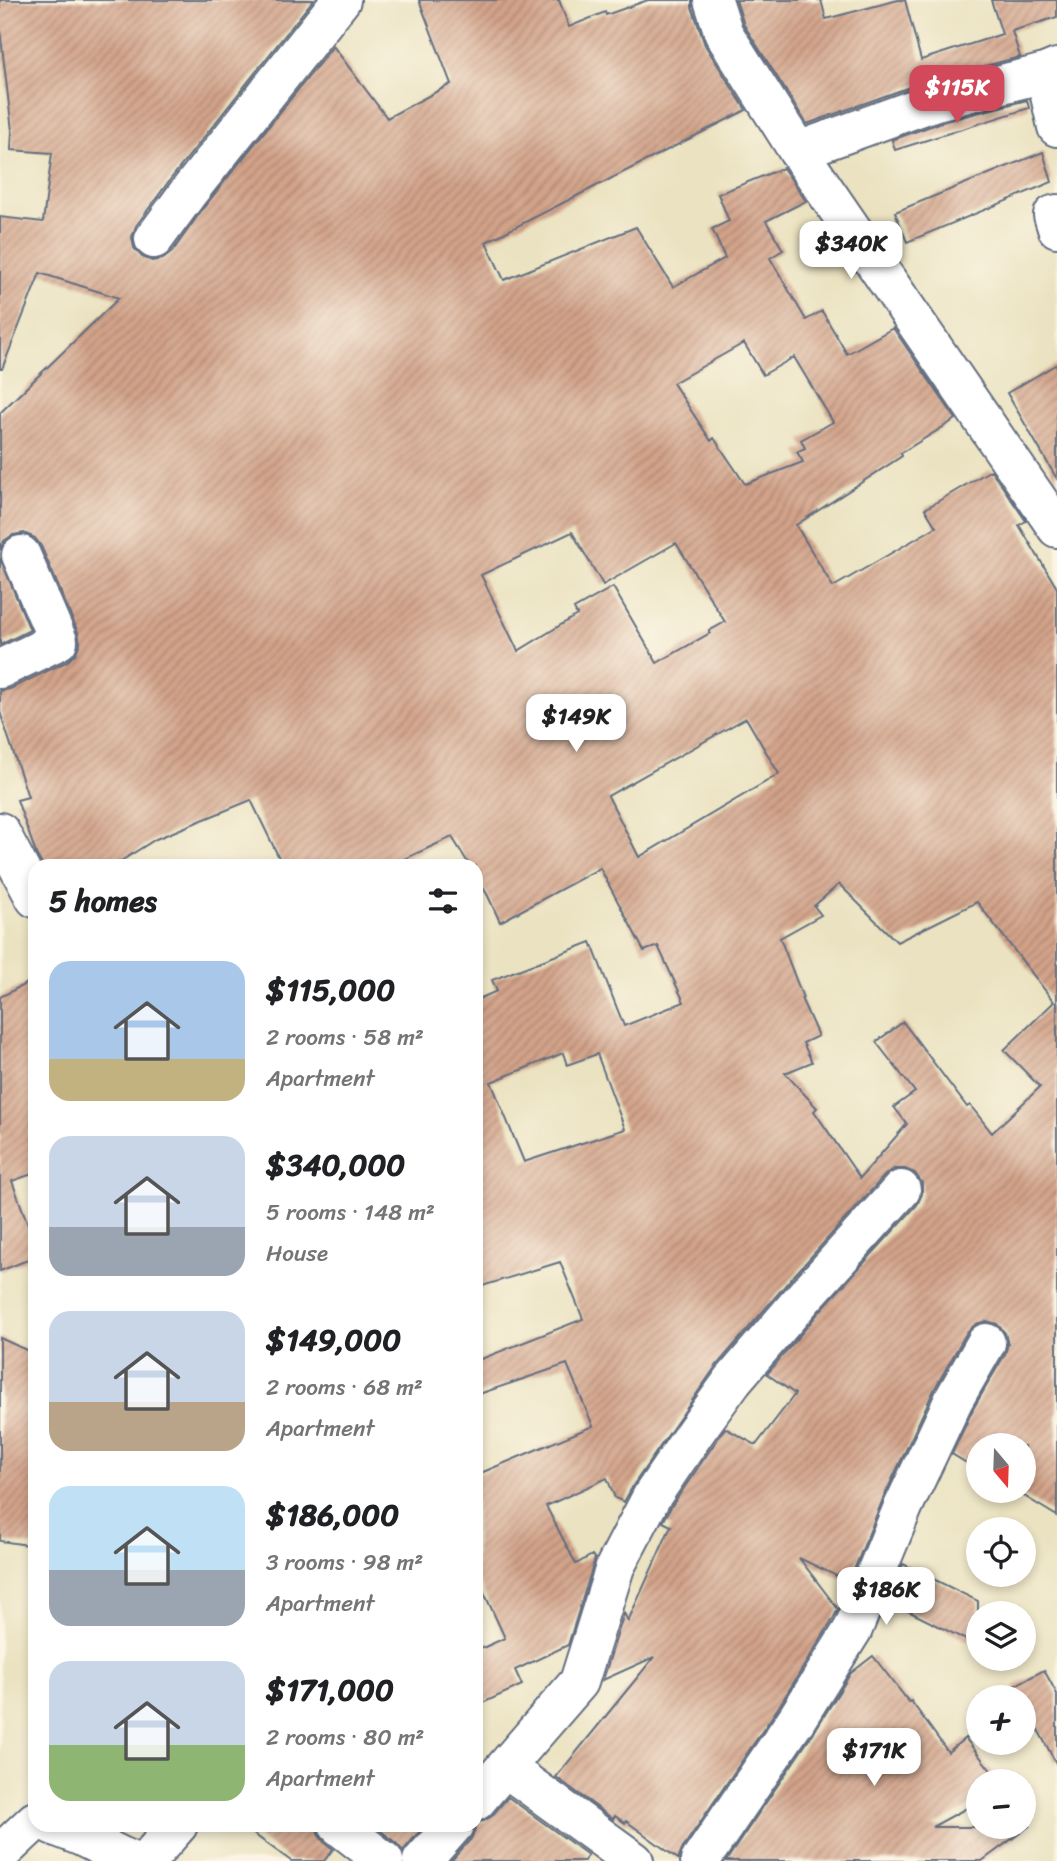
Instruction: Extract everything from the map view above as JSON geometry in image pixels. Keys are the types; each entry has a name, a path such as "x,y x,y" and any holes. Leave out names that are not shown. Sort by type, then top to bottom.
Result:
{"street":[{"path":"154,239 341,0"},
{"path":"713,0 724,34 798,151 1057,528"},
{"path":"798,151 936,101 1051,71 1057,127"},
{"path":"1057,214 1053,215 1057,228"},
{"path":"0,669 58,641 21,555"},
{"path":"0,832 28,885"},
{"path":"483,1793 579,1682 615,1567 652,1496 696,1431 733,1380 804,1296 901,1190"},
{"path":"700,1861 796,1720 853,1629 904,1507 954,1399 986,1343"},
{"path":"506,1768 634,1861"},
{"path":"0,1854 28,1828"},
{"path":"70,1832 131,1861"},
{"path":"146,1861 172,1832"},
{"path":"347,1832 384,1861"},
{"path":"422,1861 448,1832"}],"building":[{"path":"0,0 313,0 136,226 132,237 134,248 142,257 152,261 163,259 172,252 204,207 333,46 387,118 451,84 419,0 559,0 569,27 605,12 606,15 648,0 692,0 705,45 746,110 486,242 504,280 636,227 673,287 725,258 712,229 729,221 718,194 783,168 806,201 766,221 783,250 770,258 806,320 822,311 847,354 893,328 956,419 796,525 833,587 936,527 925,509 991,470 1026,521 1019,525 1057,588 1057,1516 1036,1503 1036,1433 966,1433 966,1463 952,1454 1008,1344 1005,1333 997,1324 987,1321 976,1324 967,1332 934,1390 883,1499 849,1582 799,1558 838,1609 778,1708 682,1849 678,1859 626,1821 625,1823 615,1816 613,1819 556,1777 654,1657 603,1680 624,1613 628,1621 671,1526 663,1522 671,1507 725,1428 756,1445 795,1394 767,1374 917,1205 922,1194 922,1183 915,1173 905,1169 894,1169 885,1175 716,1366 624,1502 615,1498 607,1478 546,1506 576,1564 592,1555 595,1559 568,1645 515,1670 522,1685 483,1703 483,1648 505,1638 483,1590 483,1472 593,1426 567,1364 483,1393 483,1358 583,1319 560,1262 483,1286 483,997 497,991 492,980 591,942 624,1026 684,1002 658,946 644,951 600,868 500,922 483,888 483,859 466,859 452,837 404,859 280,859 251,800 156,839 124,859 39,859 17,800 28,797 0,712 0,691 10,689 68,661 76,653 80,643 78,632 41,546 35,538 24,533 13,535 4,541 0,550 0,413 119,298 40,273 0,369 0,217 43,222 52,153 11,150 12,131 0,29","holes":["744,343 763,375 794,357 833,422 801,440 805,448 797,452 803,462 745,484 714,438 711,441 673,383","572,532 603,585 676,543 725,622 657,663 613,587 574,609 577,615 518,651 481,575","746,718 779,774 639,857 608,796","839,884 897,942 977,902 1054,1002 1004,1050 1040,1087 992,1133 970,1105 967,1107 903,1022 876,1042 915,1092 894,1107 907,1124 860,1178 814,1111 817,1108 785,1073 812,1062 803,1043 818,1036 801,998 780,938 821,915 814,906","563,1053 567,1065 597,1054 625,1129 524,1162 491,1082"]},
{"path":"736,0 821,0 826,19 905,0 921,60 1002,34 991,0 1057,0 1057,17 1012,31 1020,57 929,80 807,124 744,25"},
{"path":"1027,100 1029,108 895,150 892,140 942,122"},
{"path":"1043,152 1052,182 907,242 895,212"},
{"path":"1057,364 1057,479 1007,393"},
{"path":"0,558 30,630 0,645"},
{"path":"28,983 28,1175 12,1181 28,1225 28,1260 0,1271 0,997"},
{"path":"0,1338 28,1351 28,1545 0,1541"},
{"path":"903,1564 978,1601 966,1601 966,1640 888,1601"},
{"path":"873,1656 909,1702 911,1701 948,1752 965,1738 966,1755 979,1755 990,1769 966,1769 966,1809 932,1827 966,1827 966,1839 1012,1839 982,1861 726,1861 851,1673"},
{"path":"1044,1670 1057,1694 1057,1765 1036,1726 1036,1685 1016,1685"},
{"path":"508,1797 588,1855 584,1861 451,1861 474,1832 483,1832 483,1821 492,1816"},
{"path":"251,1832 318,1832 333,1849 324,1861 291,1861"},
{"path":"382,1832 419,1832 403,1851"}]}
